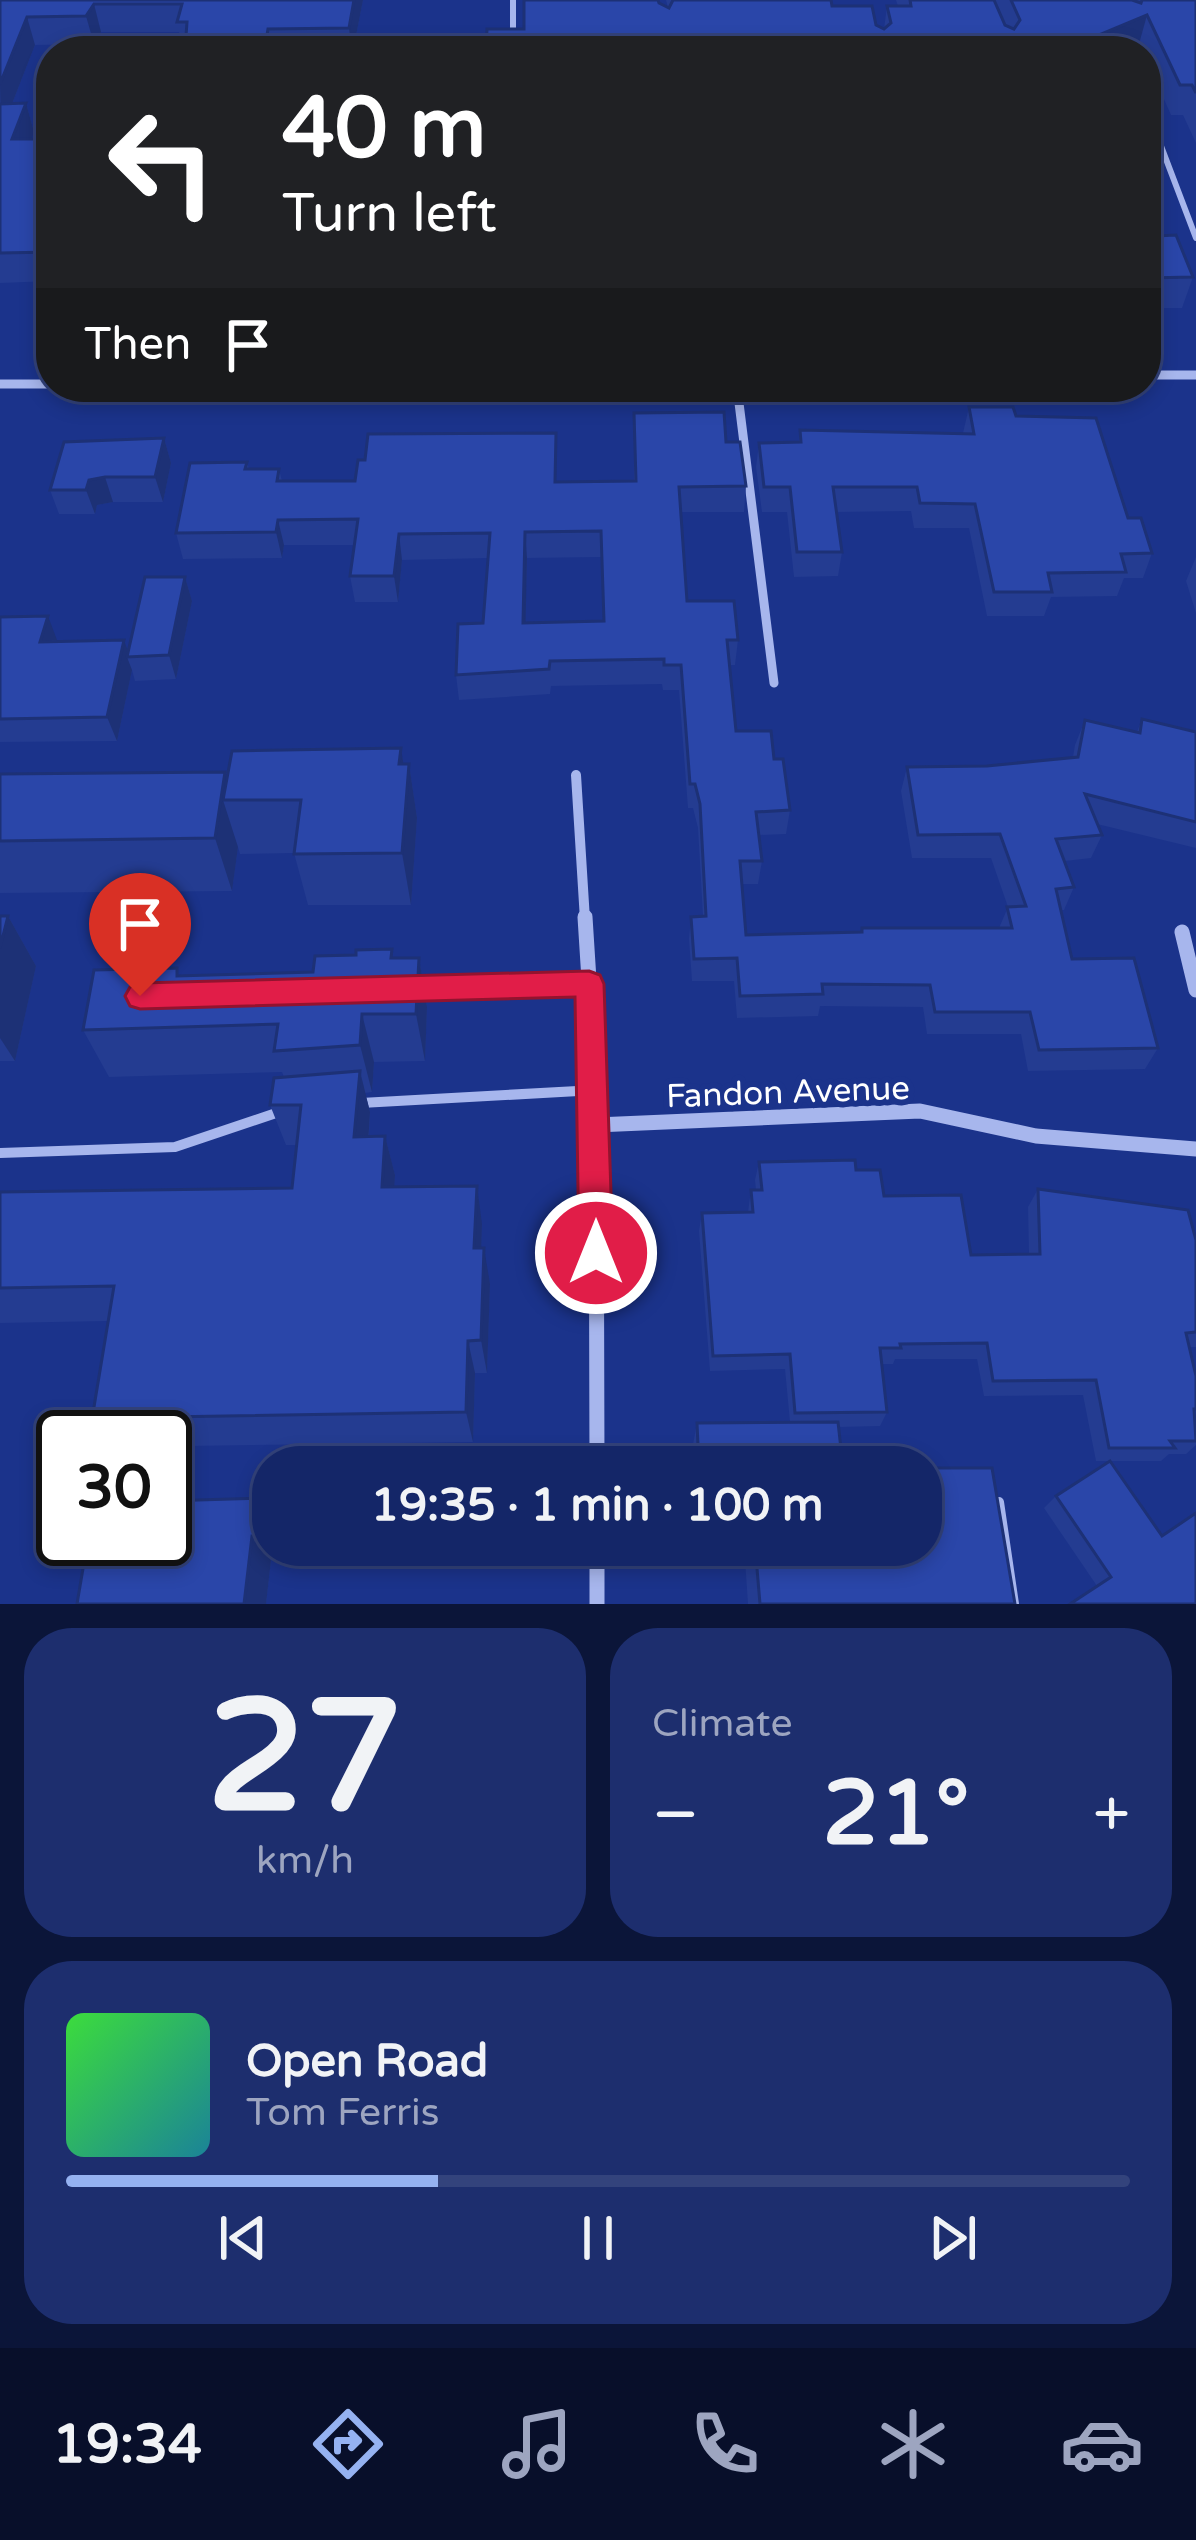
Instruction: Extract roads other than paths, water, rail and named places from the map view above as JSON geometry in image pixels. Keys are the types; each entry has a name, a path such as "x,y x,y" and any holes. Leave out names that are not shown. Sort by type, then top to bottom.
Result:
{"street":[{"path":"1161,376 1196,375"},
{"path":"0,384 36,384"},
{"path":"576,775 596,1090 597,1446"},
{"path":"1182,932 1196,990"},
{"name":"Fandon Avenue","path":"596,1125 920,1112 1036,1136 1196,1149"},
{"path":"597,1566 597,1604"}],"lane":[{"path":"513,0 514,36"},
{"path":"1161,146 1196,238"},
{"path":"739,402 774,683"},
{"path":"401,989 589,984"},
{"path":"344,1104 596,1090"},
{"path":"0,1153 175,1147 297,1106"},
{"path":"999,1502 1014,1604"}]}
